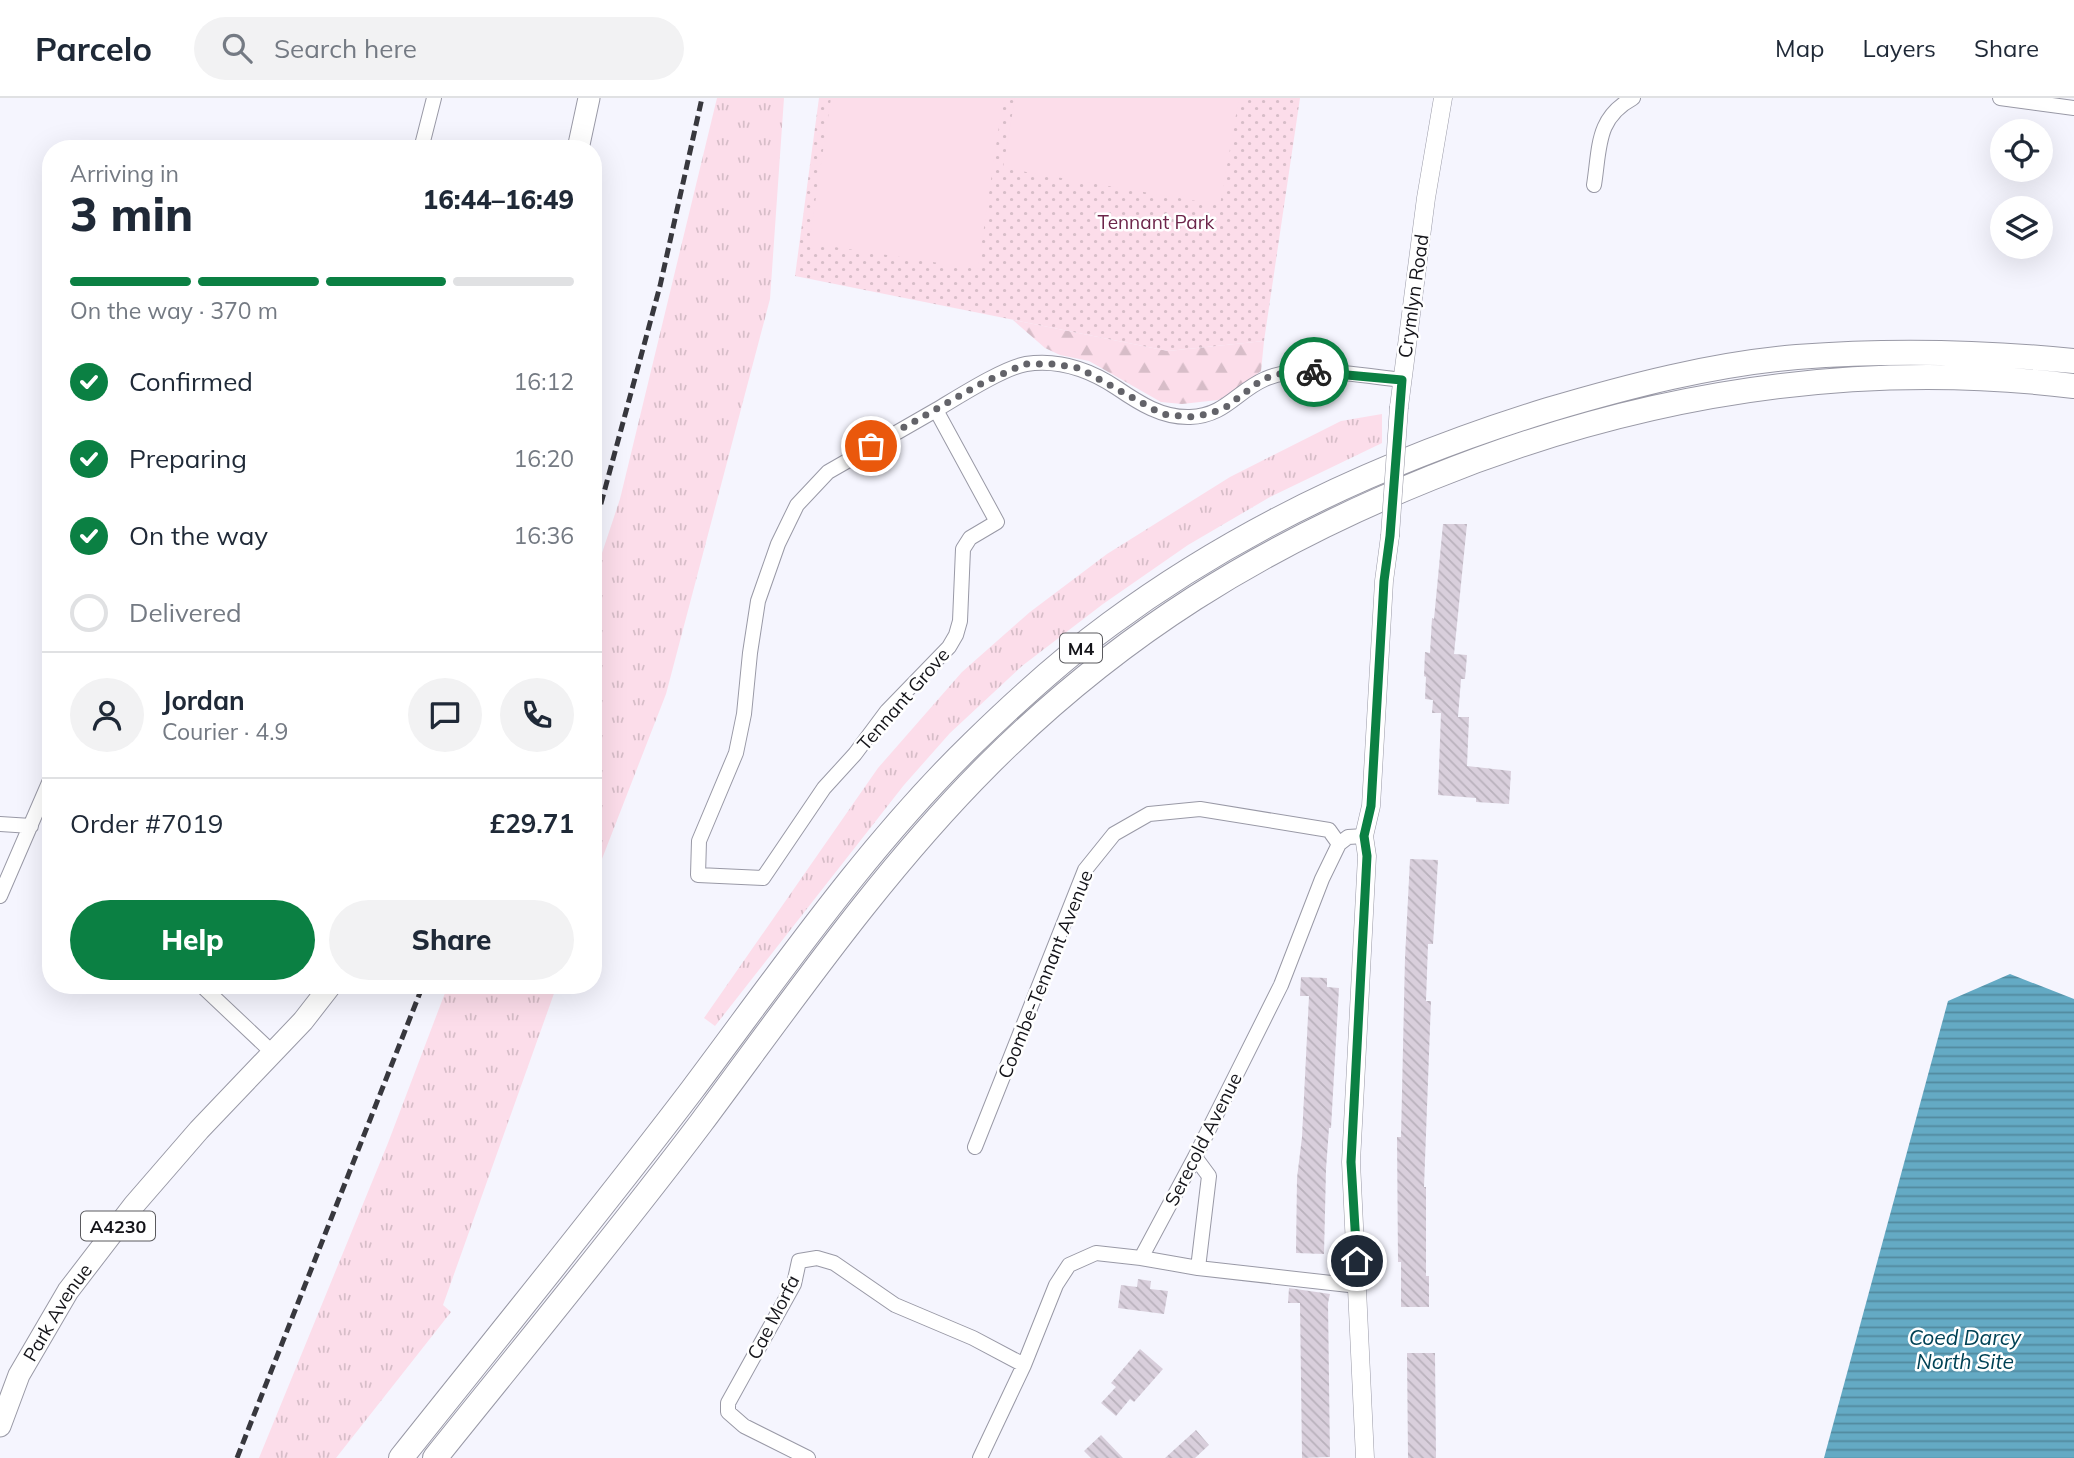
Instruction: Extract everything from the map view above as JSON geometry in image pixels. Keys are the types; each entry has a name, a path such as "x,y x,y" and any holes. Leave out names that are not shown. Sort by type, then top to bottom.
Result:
{"highway":[{"name":"M4","path":"401,1458 643,1155 838,896 906,815 969,747 1037,684 1108,625 1183,573 1261,527 1344,486 1480,431 1611,391 1703,371 1793,358 1882,353 1975,354 2074,361"},
{"name":"M4","path":"435,1458 659,1179 859,913 925,832 987,766 1053,703 1123,646 1198,595 1275,550 1357,508 1488,455 1619,415 1709,396 1796,383 1858,379 1975,378 2074,386"}],"main road":[{"path":"580,140 589,98"},
{"name":"A4230","path":"273,1053 323,994"},
{"name":"Park Avenue","path":"0,1426 19,1375 68,1291 134,1205 199,1130 273,1053"}],"street":[{"path":"423,140 434,98"},
{"name":"Crymlyn Road","path":"1365,1458 1351,1162 1367,856 1364,836 1371,806 1384,581 1390,536 1399,407 1426,198 1443,98"},
{"path":"1594,185 1604,124 1616,107 1633,98"},
{"path":"2000,98 2074,108"},
{"path":"936,410 984,382 1025,364 1079,368 1162,414 1189,417 1209,414 1226,407 1263,379 1283,373 1302,371 1402,380"},
{"name":"Tennant Grove","path":"936,410 998,522 970,538 963,549 960,621 956,635 949,647 887,711 855,754 824,788 763,878 698,876 699,841 736,754 744,715 758,601 778,544 797,505 828,472 936,410"},
{"path":"0,896 42,800"},
{"name":"Coombe-Tennant Avenue","path":"975,1147 1085,870 1114,834 1149,814 1200,809 1329,830 1339,844"},
{"path":"0,824 31,826"},
{"path":"1339,844 1348,837 1364,836"},
{"name":"Serecold Avenue","path":"1140,1258 1195,1157 1281,985 1322,879 1339,844"},
{"path":"211,994 273,1053"},
{"path":"1195,1157 1209,1176 1198,1268"},
{"path":"980,1458 1024,1365 1056,1285 1069,1265 1096,1253 1198,1268 1358,1286"},
{"name":"Cae Morfa","path":"802,1457 744,1426 728,1412 728,1403 794,1284 799,1261 817,1258 834,1263 895,1305 974,1338 1024,1365"}],"green space":[{"path":"717,98 784,98 770,299 666,694 602,859 602,553 620,499"},
{"name":"Tennant Park","path":"819,98 1300,98 1264,341 1168,351 795,276"},
{"path":"831,98 1003,98 978,269 809,243"},
{"path":"1015,98 1239,98 1220,205 1003,168"},
{"path":"1013,320 1168,351 1264,341 1261,371 1236,391 1218,400 1182,404 1161,402 1089,361 1060,355 1045,348"},
{"path":"1382,414 1382,443 1270,497 1188,545 1103,604 1022,666 950,733 904,785 715,1026 704,1018 878,768 962,672 1030,612 1107,554 1230,477 1341,421"},
{"path":"445,994 554,994 443,1305 451,1312 336,1458 259,1458 388,1143"}],"water":[{"name":"Coed Darcy North Site","path":"2010,974 2074,999 2074,1458 1824,1458 1948,1001"}],"building":[{"path":"1443,524 1467,524 1454,654 1467,655 1465,679 1461,679 1458,717 1469,717 1467,766 1511,771 1509,804 1476,802 1476,798 1438,795 1441,713 1432,713 1433,700 1425,699 1424,676 1425,652 1430,653"},
{"path":"1410,859 1438,860 1433,944 1428,944 1426,1001 1431,1001 1424,1187 1429,1307 1401,1307 1401,1262 1398,1262 1397,1137 1401,1137"},
{"path":"1301,977 1327,978 1327,987 1339,988 1326,1169 1324,1254 1296,1253 1297,1178 1302,1137 1309,996 1300,996"},
{"path":"1138,1279 1151,1281 1150,1289 1168,1291 1164,1314 1118,1308 1121,1285 1137,1287"},
{"path":"1289,1288 1330,1294 1330,1457 1302,1458 1300,1303 1288,1303"},
{"path":"1140,1349 1163,1369 1134,1402 1130,1399 1116,1416 1101,1403 1116,1387 1111,1383"},
{"path":"1407,1353 1435,1353 1436,1458 1408,1458"},
{"path":"1196,1430 1209,1445 1195,1458 1165,1458"},
{"path":"1101,1435 1123,1458 1091,1458 1084,1451"}],"railway":[{"path":"602,500 660,286 702,98"},
{"path":"237,1458 419,994"}],"way so far":[{"path":"871,446 984,382 1025,364 1079,368 1162,414 1189,417 1209,414 1226,407 1263,379 1283,373 1314,372"}],"route":[{"path":"1314,372 1402,380 1384,581 1371,806 1364,836 1367,856 1351,1162 1357,1261"}]}
